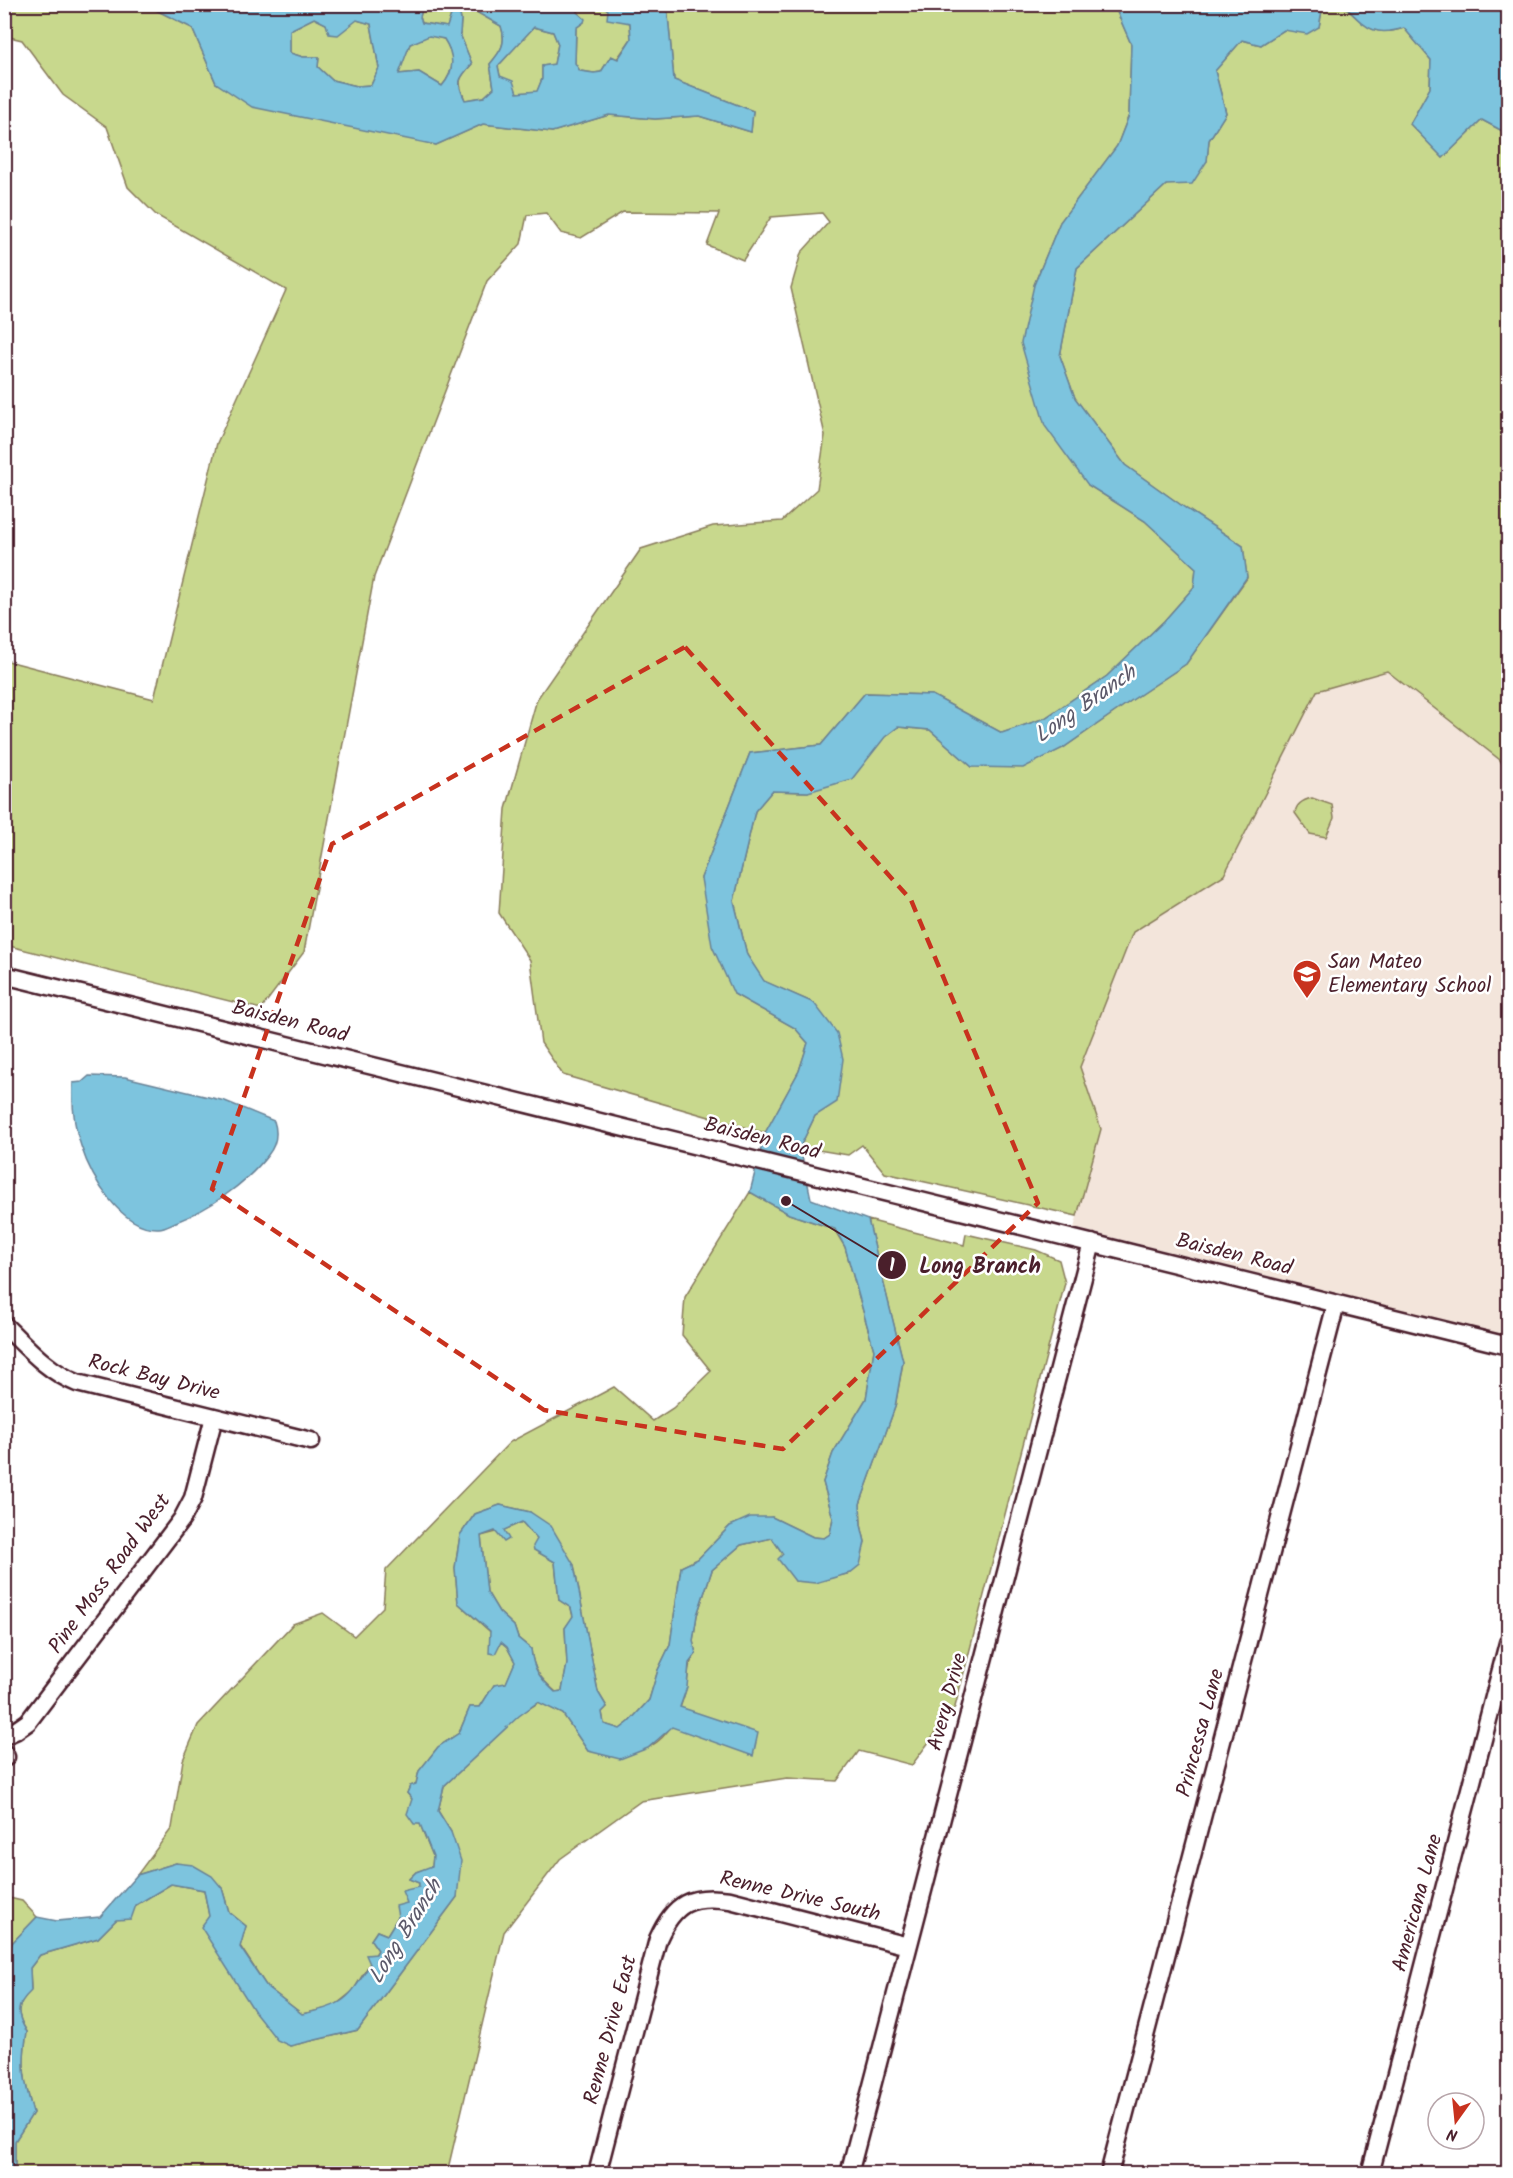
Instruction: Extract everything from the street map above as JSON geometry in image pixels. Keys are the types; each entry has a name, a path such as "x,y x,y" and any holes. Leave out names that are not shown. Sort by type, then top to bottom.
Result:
{"street":[{"name":"Baisden Road","path":"4,975 1509,1346"},
{"name":"Avery Drive","path":"849,2174 1092,1243"},
{"name":"Princessa Lane","path":"1109,2174 1336,1304"},
{"name":"Rock Bay Drive","path":"4,1325 49,1368 77,1383 311,1441"},
{"name":"Pine Moss Road West","path":"4,1736 28,1722 182,1519 193,1498 214,1417"},
{"name":"Americana Lane","path":"1370,2174 1509,1643"},
{"name":"Renne Drive South","path":"682,1905 698,1898 730,1900 908,1946"},
{"name":"Renne Drive East","path":"597,2174 658,1939 672,1913 682,1905"}],"highlighted area":[{"path":"685,647 911,900 1038,1203 783,1449 544,1410 212,1189 332,844"}],"shaded area":[{"name":"San Mateo Elementary School","path":"1387,671 1500,760 1508,775 1508,1336 1074,1228 1101,1129 1080,1067 1133,932 1224,875 1317,691"}],"green space":[{"path":"5,5 146,5 192,28 216,83 436,145 483,124 552,132 609,115 655,119 699,116 751,132 753,111 674,80 667,5 1114,5 1131,44 1129,115 1117,146 1060,222 1034,285 1088,485 1145,521 1196,568 1194,587 1164,621 1107,676 1045,718 1002,733 932,695 865,693 821,745 750,753 701,878 734,994 795,1028 808,1043 799,1071 765,1133 563,1075 541,1043 530,960 499,913 506,809 537,699 641,549 713,526 782,521 817,489 825,435 791,288 801,253 829,222 822,213 771,217 743,260 707,245 719,213 623,212 581,238 561,233 546,213 527,215 521,244 487,281 374,577 304,952 261,1009 5,945 4,660 154,699 217,443 286,290 156,215 128,187 107,127 63,95 22,40 5,36"},
{"path":"423,5 446,6 451,15 447,27 422,23 420,17"},
{"path":"458,5 473,5 478,13 501,26 503,32 502,46 490,64 494,88 484,97 465,100 461,88 460,80 472,64 460,34 461,20"},
{"path":"575,5 601,5 630,23 631,39 617,59 611,56 601,72 580,71 575,64 576,28 584,22"},
{"path":"1323,5 1343,5 1364,24 1376,30 1393,31 1404,28 1431,60 1430,88 1410,124 1443,158 1482,120 1508,134 1508,775 1500,760 1387,671 1317,691 1224,875 1133,932 1080,1067 1101,1129 1077,1216 885,1173 862,1145 848,1155 800,1147 815,1116 814,1003 763,981 747,955 734,901 755,811 772,791 808,792 898,727 930,730 972,767 1063,748 1186,664 1247,578 1243,546 1125,465 1075,398 1060,356 1077,268 1166,185 1207,161 1209,140 1226,113 1215,71 1242,40 1261,45 1284,30 1319,27"},
{"path":"314,18 326,24 357,20 371,24 379,68 371,85 357,86 332,80 318,67 319,57 303,57 290,53 290,30"},
{"path":"534,27 553,32 558,44 554,65 542,66 542,79 537,92 516,93 500,76 498,66"},
{"path":"429,35 444,39 451,51 452,69 442,86 419,72 398,74 410,44"},
{"path":"1312,798 1332,805 1334,818 1326,837 1310,834 1295,813 1301,803"},
{"path":"750,1192 789,1214 834,1229 845,1247 874,1350 866,1399 833,1453 823,1482 833,1518 830,1534 824,1538 813,1537 772,1517 730,1526 698,1559 681,1567 670,1645 658,1670 649,1700 620,1729 604,1724 602,1712 607,1707 598,1692 574,1565 530,1512 500,1505 475,1514 460,1535 455,1568 458,1603 507,1647 515,1662 506,1684 494,1685 480,1707 470,1707 459,1733 438,1747 419,1771 416,1784 410,1786 407,1793 412,1799 414,1823 420,1824 433,1856 432,1867 416,1872 409,1879 419,1883 419,1888 387,1935 377,1931 371,1940 378,1950 353,1991 333,2007 302,2014 267,1987 240,1946 246,1926 229,1912 222,1888 176,1863 137,1875 172,1828 183,1760 198,1725 293,1624 323,1613 354,1636 383,1607 386,1570 510,1442 614,1387 653,1421 673,1408 711,1371 682,1335 685,1297"},
{"path":"868,1220 964,1245 966,1234 1036,1250 1059,1260 1065,1283 955,1707 912,1765 859,1751 837,1781 787,1778 641,1801 560,1859 504,1932 447,2173 5,2173 15,2165 15,2141 33,2113 24,2073 27,2032 19,2010 22,2001 31,1990 30,1968 40,1955 98,1938 136,1905 171,1884 204,1890 209,1916 290,2046 358,2030 457,1897 451,1832 438,1811 444,1786 519,1715 539,1702 563,1714 588,1751 649,1747 669,1730 681,1706 689,1667 696,1654 693,1641 697,1615 712,1570 741,1545 772,1538 783,1554 795,1581 815,1582 850,1573 865,1542 860,1504 895,1407 903,1362"},
{"path":"522,1522 537,1539 534,1550 555,1562 559,1600 571,1608 573,1617 565,1628 567,1664 562,1691 556,1692 542,1678 534,1663 531,1649 518,1638 514,1626 499,1612 487,1592 481,1536"},
{"path":"5,1897 22,1901 37,1917 12,1943 5,1972"}],"water":[{"path":"146,5 236,5 245,11 249,5 423,5 420,17 422,23 447,27 451,15 446,6 440,5 458,5 461,20 460,34 472,64 460,81 460,89 465,100 484,97 494,88 490,64 500,51 503,42 501,26 478,13 473,5 575,5 577,12 585,19 576,28 575,63 580,71 594,73 601,72 611,56 618,59 631,39 630,23 607,19 608,10 601,5 667,5 674,80 753,111 751,132 699,116 655,119 609,115 552,132 483,124 436,145 252,107 216,83 192,28","holes":["314,18 326,24 329,34 338,35 357,20 371,24 379,68 371,85 357,86 332,80 318,67 319,57 303,57 290,53 290,30","534,27 553,32 558,44 554,64 542,66 542,79 537,91 517,93 513,81 500,76 498,66","429,36 444,39 450,51 452,63 449,75 442,86 419,72 399,74 410,44"]},
{"path":"1114,5 1323,5 1319,27 1307,34 1284,30 1261,45 1242,40 1215,71 1226,113 1209,140 1207,161 1192,184 1166,185 1077,268 1060,356 1075,398 1125,465 1243,546 1247,577 1186,664 1063,748 1023,768 972,767 930,730 898,727 885,737 852,779 808,792 772,791 755,811 734,901 747,955 764,981 814,1003 837,1033 843,1059 837,1102 815,1116 800,1147 811,1199 868,1220 903,1361 895,1407 860,1504 865,1542 860,1565 850,1573 815,1583 795,1581 778,1559 783,1554 772,1538 741,1545 712,1570 697,1615 693,1641 696,1654 689,1663 687,1687 680,1707 758,1733 753,1756 672,1727 648,1748 620,1759 588,1751 563,1714 538,1702 519,1716 444,1786 438,1811 451,1832 461,1861 457,1897 358,2030 290,2046 277,2040 255,2012 201,1927 209,1916 204,1890 171,1884 136,1905 131,1919 116,1920 98,1938 40,1955 30,1968 31,1991 22,2001 19,2010 27,2032 24,2073 33,2113 15,2141 15,2165 5,2173 5,2133 9,2122 5,2111 5,1972 12,1943 37,1917 57,1921 100,1917 137,1875 176,1863 193,1865 212,1876 222,1888 229,1912 246,1926 240,1947 267,1987 302,2014 327,2008 344,2000 356,1986 370,1964 366,1955 376,1954 378,1950 371,1940 377,1931 387,1935 398,1917 396,1906 407,1903 402,1891 419,1887 419,1883 409,1879 416,1872 432,1866 433,1856 420,1824 414,1824 407,1814 412,1799 407,1793 410,1786 416,1784 419,1771 438,1747 459,1733 470,1707 480,1707 494,1685 506,1683 515,1662 507,1647 501,1642 495,1654 489,1653 490,1631 458,1603 455,1568 460,1535 475,1514 500,1505 530,1512 551,1526 574,1565 598,1692 607,1707 602,1712 604,1724 620,1729 649,1700 658,1670 670,1645 681,1567 698,1559 730,1526 750,1517 772,1517 813,1537 824,1538 830,1534 833,1518 823,1482 833,1453 866,1399 874,1350 845,1247 835,1229 789,1214 750,1192 765,1133 799,1071 808,1043 795,1028 734,994 712,946 701,878 750,753 821,745 865,693 932,695 1002,733 1045,718 1107,676 1164,621 1194,587 1196,568 1145,521 1088,485 1045,426 1021,343 1034,285 1060,222 1117,146 1129,115 1131,44","holes":["522,1522 537,1539 533,1546 534,1550 555,1562 559,1600 571,1608 573,1616 565,1628 567,1664 562,1691 555,1692 538,1673 533,1663 531,1649 518,1638 514,1626 499,1612 487,1592 481,1536 495,1531 504,1542 509,1539 504,1530"]},
{"path":"1343,5 1508,5 1508,134 1482,120 1443,158 1410,124 1430,88 1431,60 1404,28 1384,32 1376,31 1364,24"},
{"path":"89,1076 125,1077 225,1101 274,1121 276,1139 271,1151 249,1176 214,1203 165,1227 145,1226 120,1211 100,1186 86,1159 75,1123 73,1083 82,1082"}],"place":[{"name":"San Mateo Elementary School","path":"1307,1000"},
{"name":"Long Branch","path":"786,1201"}]}
